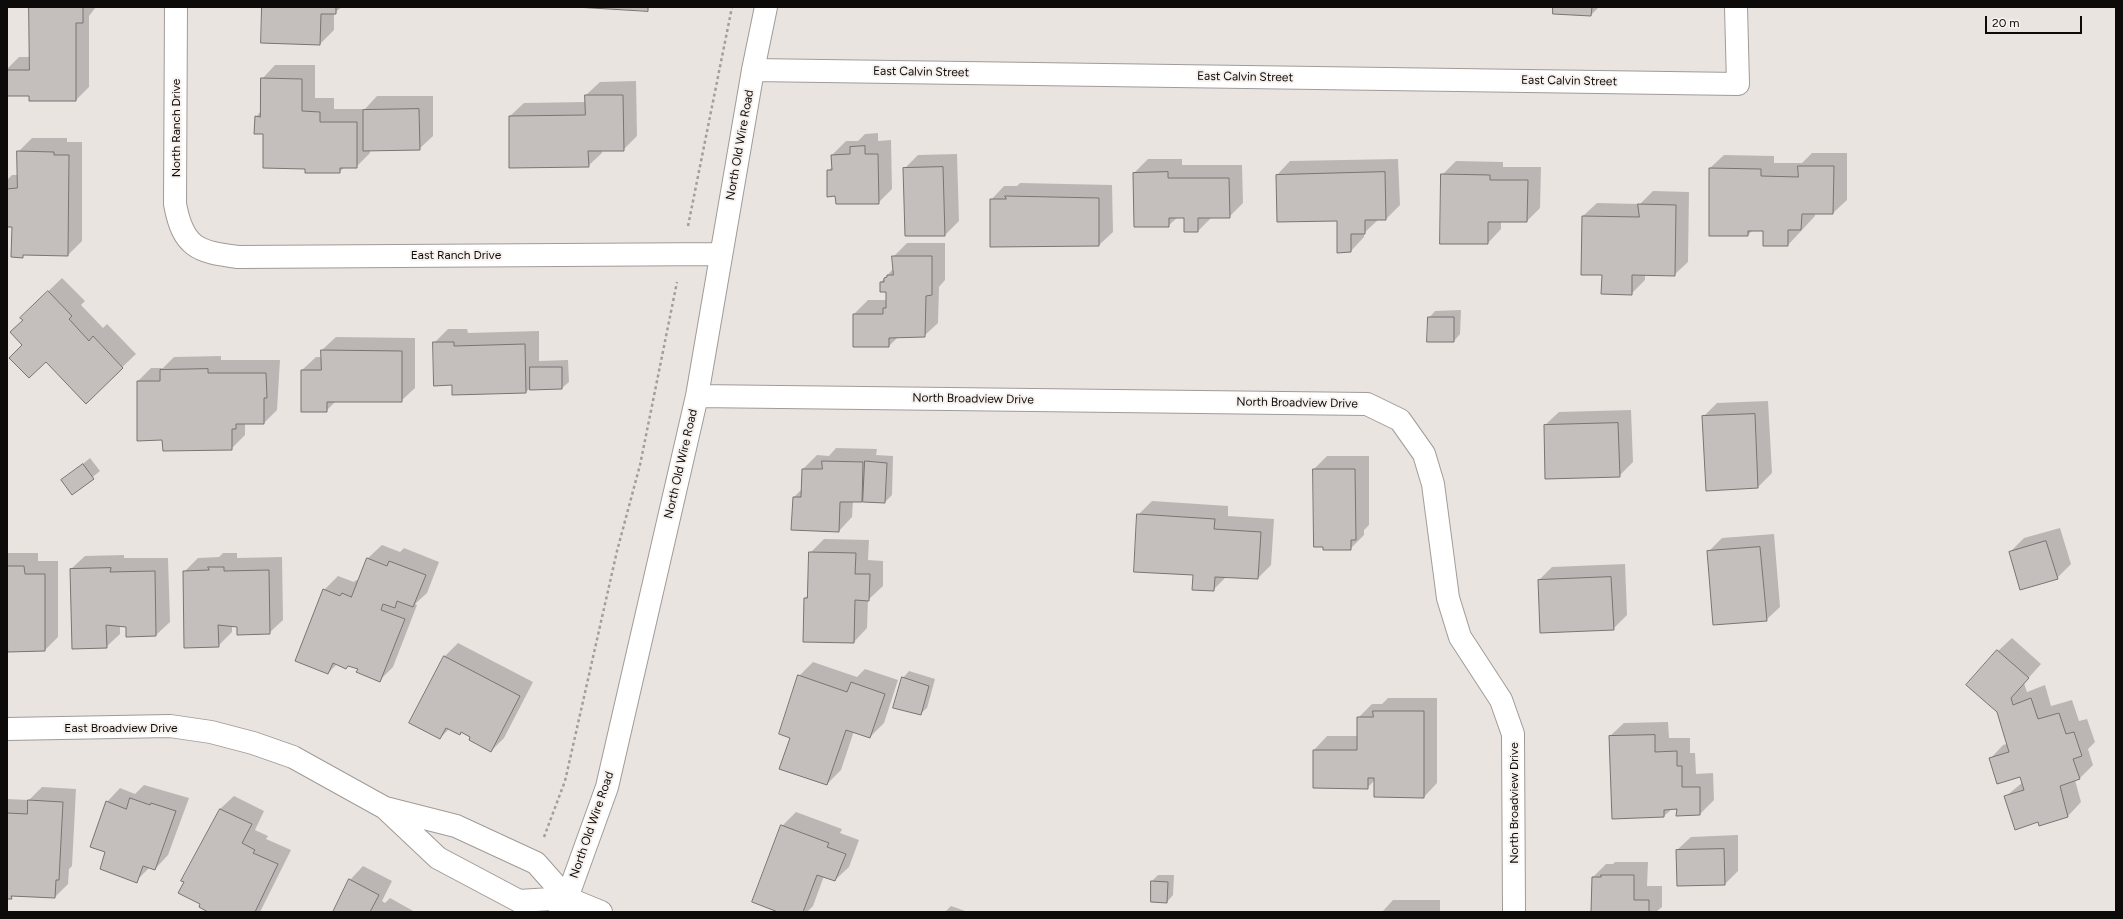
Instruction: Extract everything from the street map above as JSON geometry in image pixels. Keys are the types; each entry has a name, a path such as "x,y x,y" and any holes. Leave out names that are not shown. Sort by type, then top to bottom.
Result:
{"street":[{"name":"North Ranch Drive","path":"176,7 175,204 179,225 192,245"},
{"name":"North Old Wire Road","path":"564,905 607,787 696,396 753,70 766,7"},
{"name":"East Calvin Street","path":"753,70 1738,84 1736,7"},
{"name":"East Ranch Drive","path":"192,245 213,254 238,256 721,254"},
{"name":"North Broadview Drive","path":"696,396 1368,404 1400,420 1424,454 1433,484 1448,598 1460,638 1501,700 1513,734 1514,912"},
{"name":"East Broadview Drive","path":"7,729 170,726 211,732 253,742 293,757 384,808 438,858 519,901 564,905 601,912"},
{"name":"East Broadview Drive","path":"384,808 456,826 536,863 564,905"}],"path":[{"path":"536,863 565,781 617,551 640,465 732,7"}],"building":[{"path":"29,7 83,7 83,23 76,23 76,101 29,101 29,96 7,96 7,70 29,70"},
{"path":"262,7 336,7 336,14 321,14 320,45 261,43"},
{"path":"576,7 648,7 648,11"},
{"path":"1553,7 1592,7 1591,16 1553,14"},
{"path":"261,78 302,79 302,111 320,112 320,122 357,122 357,168 340,168 340,173 305,173 305,169 263,168 263,134 254,134 255,116 260,117"},
{"path":"585,95 623,95 624,151 588,151 589,167 509,168 509,116 585,115"},
{"path":"419,109 420,150 363,151 363,110"},
{"path":"865,146 865,154 878,154 879,204 836,204 835,196 827,197 827,170 832,170 831,155 850,154 850,147"},
{"path":"17,151 54,152 54,155 69,155 68,256 23,255 23,258 11,257 12,227 7,227 7,189 17,188"},
{"path":"1798,166 1834,166 1833,214 1802,214 1801,230 1788,230 1788,246 1763,246 1763,231 1748,231 1748,236 1709,236 1709,168 1761,169 1761,176 1798,177"},
{"path":"943,167 945,236 905,236 903,168"},
{"path":"1168,172 1168,178 1229,178 1230,218 1198,218 1198,232 1184,232 1184,218 1169,218 1169,227 1134,227 1133,173"},
{"path":"1385,172 1386,220 1365,220 1365,234 1351,234 1351,252 1337,253 1337,221 1277,222 1276,175"},
{"path":"1441,174 1490,175 1490,180 1528,180 1527,222 1488,222 1488,244 1440,244"},
{"path":"1005,196 1099,198 1099,246 990,247 990,199 1006,199"},
{"path":"1638,204 1676,205 1675,276 1632,275 1632,295 1601,294 1602,275 1581,275 1582,216 1639,217"},
{"path":"892,256 932,256 932,295 926,296 925,337 889,338 889,347 853,347 853,314 883,314 883,308 886,308 886,292 880,292 880,282 884,282 884,278 887,277 887,275 893,275"},
{"path":"48,291 72,316 69,319 89,341 93,336 123,368 86,404 46,362 29,378 9,358 22,345 10,332 23,320 20,318"},
{"path":"1428,317 1454,317 1454,342 1427,342"},
{"path":"433,342 454,342 454,346 525,344 526,393 452,395 452,385 434,386"},
{"path":"321,350 402,351 402,402 327,402 327,412 301,412 301,370 321,370"},
{"path":"530,367 562,367 562,389 530,390"},
{"path":"208,369 208,373 266,373 267,398 264,398 264,424 236,424 236,429 232,429 232,450 163,451 162,440 137,441 137,381 160,381 160,370"},
{"path":"1755,414 1758,488 1706,491 1702,416"},
{"path":"1618,423 1620,477 1545,479 1544,425"},
{"path":"822,461 863,462 862,502 840,502 839,532 791,530 793,497 801,497 802,469 822,469"},
{"path":"865,461 887,463 885,503 863,502"},
{"path":"83,464 94,479 72,495 61,480"},
{"path":"1313,469 1355,469 1356,540 1351,540 1351,550 1323,550 1323,547 1314,547"},
{"path":"1137,514 1215,519 1214,529 1261,532 1258,579 1215,577 1214,591 1192,590 1193,575 1134,572"},
{"path":"2046,541 2058,579 2020,590 2009,552"},
{"path":"1760,547 1767,621 1713,625 1707,551"},
{"path":"809,552 856,553 855,574 870,574 869,601 855,600 854,643 803,642 804,598 807,598"},
{"path":"367,558 387,566 389,561 426,575 413,607 397,601 395,608 383,604 381,610 405,619 380,682 356,672 358,669 348,666 346,669 333,663 328,674 295,661 323,589 340,596 342,593 351,597"},
{"path":"7,566 24,566 25,574 45,574 45,651 8,652"},
{"path":"208,567 224,567 224,571 269,570 270,634 237,635 237,627 218,625 219,647 184,648 183,571 209,570"},
{"path":"111,568 110,572 155,571 156,636 126,637 126,627 106,625 107,648 72,649 70,569"},
{"path":"1611,577 1614,630 1540,633 1538,580"},
{"path":"1997,650 2029,678 2011,698 2013,705 2031,698 2038,719 2059,713 2066,734 2074,732 2082,756 2073,759 2080,779 2060,786 2068,817 2039,826 2038,822 2015,830 2004,796 2024,790 2020,777 1997,784 1989,758 2009,752 1997,712 1966,685"},
{"path":"444,656 520,696 491,752 469,740 470,737 461,732 460,735 446,728 440,739 409,723"},
{"path":"798,675 847,692 851,682 885,694 870,738 846,730 827,785 779,769 790,738 779,734"},
{"path":"902,677 929,686 921,715 893,708"},
{"path":"1373,711 1424,711 1424,798 1374,797 1374,778 1368,778 1368,789 1313,788 1313,750 1357,750 1357,717 1373,717"},
{"path":"1655,735 1655,752 1677,751 1677,766 1682,766 1682,787 1700,787 1700,815 1676,816 1677,809 1664,810 1664,817 1612,819 1609,736"},
{"path":"130,798 150,805 151,803 176,811 155,870 143,866 137,883 100,869 105,852 90,847 106,801 126,809"},
{"path":"28,800 63,802 59,880 56,880 55,898 11,896 12,899 7,899 7,813 27,814"},
{"path":"220,809 252,824 242,843 255,850 253,853 278,864 255,912 208,912 199,907 200,904 178,893 184,882 181,881"},
{"path":"781,825 829,843 827,847 846,854 835,881 817,875 803,912 778,912 752,902"},
{"path":"1724,849 1725,885 1677,886 1676,850"},
{"path":"1601,875 1634,875 1634,900 1649,900 1649,912 1591,912 1592,877 1601,877"},
{"path":"349,879 379,895 370,912 333,912"},
{"path":"1151,881 1168,882 1167,903 1151,902"}]}
